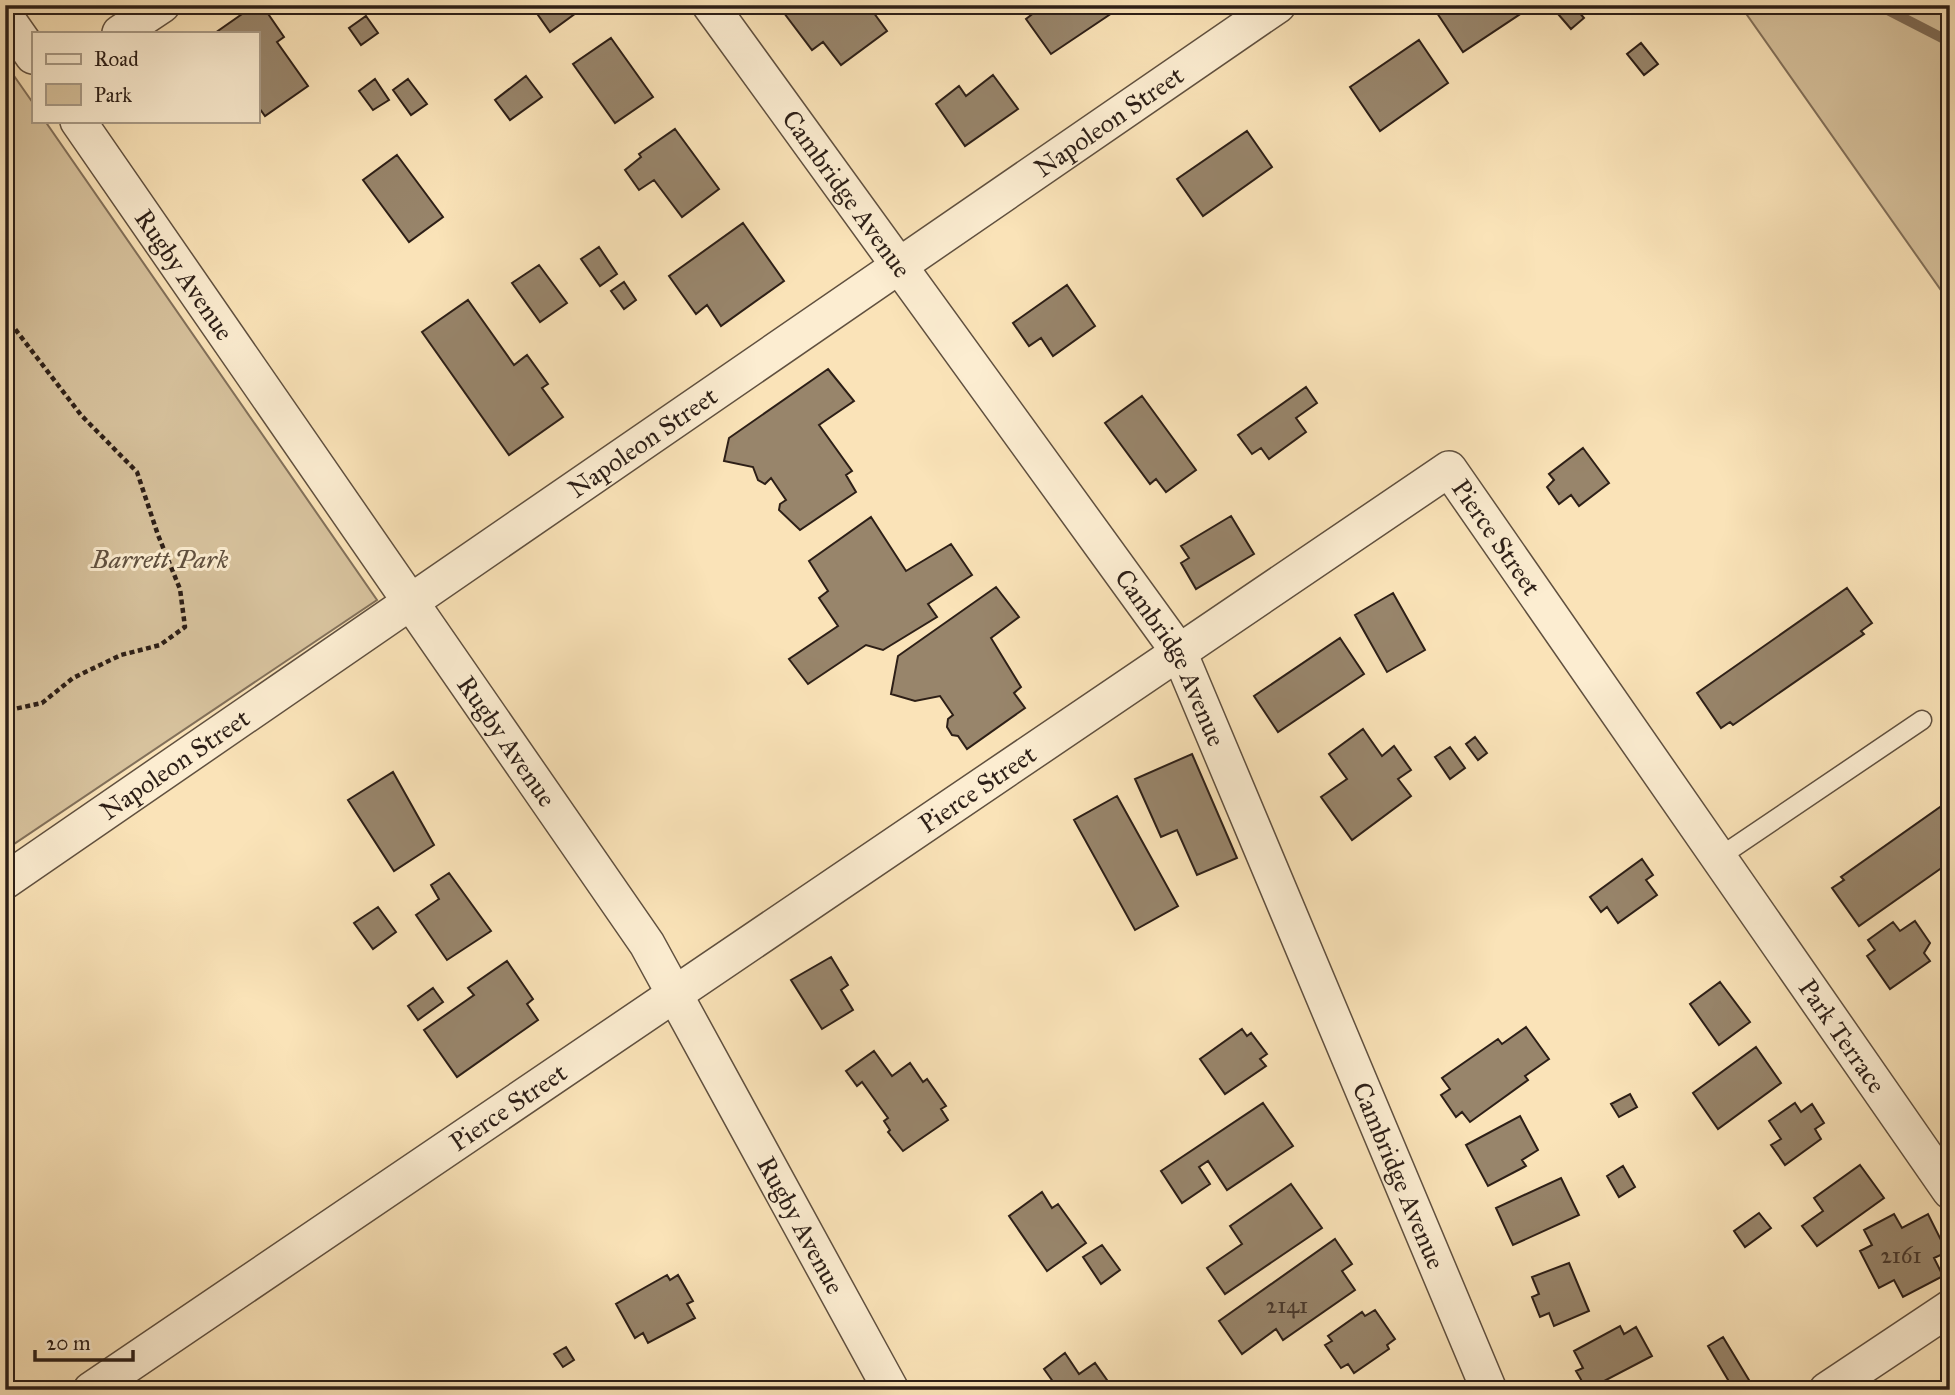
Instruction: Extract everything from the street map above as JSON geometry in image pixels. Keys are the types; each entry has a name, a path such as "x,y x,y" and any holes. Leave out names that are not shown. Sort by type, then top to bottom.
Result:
{"street":[{"path":"122,32 162,5"},
{"name":"Cambridge Avenue","path":"710,5 1179,652 1489,1390"},
{"name":"Napoleon Street","path":"5,881 1278,5"},
{"path":"5,16 32,55"},
{"name":"Rugby Avenue","path":"79,122 647,944 891,1390"},
{"name":"Pierce Street","path":"113,1383 676,993 1449,470 1727,870"},
{"name":"Park Terrace","path":"1727,870 1950,1191"},
{"path":"1827,1390 1950,1308"}],"lane":[{"path":"1727,870 1922,720"}],"path":[{"path":"5,316 81,415 137,472 158,536 180,589 184,627 160,645 121,655 73,678 42,703 5,711"}],"green space":[{"path":"1740,5 1950,5 1950,303"},
{"name":"Barrett Park","path":"5,63 32,102 32,122 46,122 377,600 5,850"}],"building":[{"path":"255,5 262,5 284,37 277,42 308,86 265,116 259,108 259,32 216,32"},
{"path":"531,5 587,5 550,32"},
{"path":"795,5 806,5 810,11 818,5 868,5 887,31 841,65 823,42 812,50 784,13"},
{"path":"1044,5 1124,5 1051,54 1026,19"},
{"path":"1441,5 1534,5 1463,52 1435,10"},
{"path":"1573,5 1584,18 1571,29 1552,7"},
{"path":"366,16 378,33 361,45 349,28"},
{"path":"611,38 653,97 615,123 573,64"},
{"path":"1419,40 1448,83 1380,131 1350,87"},
{"path":"1641,43 1658,64 1644,75 1627,54"},
{"path":"993,75 1018,109 965,146 936,104 959,86 966,96"},
{"path":"526,76 542,97 510,120 495,100"},
{"path":"375,79 389,100 373,110 359,91"},
{"path":"408,79 427,104 411,115 393,90"},
{"path":"675,129 719,189 682,217 654,180 639,190 625,170 641,157 639,154"},
{"path":"1247,131 1272,167 1203,216 1177,179"},
{"path":"397,155 443,217 409,242 363,180"},
{"path":"743,223 784,281 721,326 707,305 696,314 669,276"},
{"path":"599,247 617,274 600,286 581,259"},
{"path":"539,265 567,303 540,322 512,283"},
{"path":"624,282 636,300 624,309 611,291"},
{"path":"1067,285 1095,326 1053,356 1041,338 1029,346 1013,323"},
{"path":"468,300 514,365 527,355 548,384 542,388 563,417 509,455 422,332"},
{"path":"828,369 854,401 819,425 852,471 846,475 856,492 800,530 779,510 780,504 786,500 771,478 765,484 758,480 753,467 724,461 729,438"},
{"path":"1306,387 1317,403 1296,418 1306,432 1269,459 1261,448 1252,454 1238,435"},
{"path":"1142,396 1196,470 1166,492 1156,479 1150,484 1105,423"},
{"path":"1583,448 1609,483 1579,506 1571,495 1559,504 1547,487 1554,480 1549,474"},
{"path":"1231,516 1254,554 1196,589 1181,563 1189,558 1181,546"},
{"path":"871,517 906,571 951,544 972,575 928,604 937,617 883,650 866,645 808,684 789,659 838,626 819,598 828,591 809,561"},
{"path":"996,587 1019,617 991,638 1021,687 1014,693 1025,708 967,749 947,727 948,719 953,715 940,696 915,701 891,694 898,656"},
{"path":"1847,588 1872,623 1861,631 1864,634 1733,725 1730,722 1721,728 1697,693"},
{"path":"1393,593 1425,650 1387,672 1355,615"},
{"path":"1340,638 1364,674 1278,732 1254,696"},
{"path":"1363,729 1382,756 1394,746 1411,770 1398,779 1411,796 1352,840 1321,797 1347,779 1329,754"},
{"path":"1475,737 1487,753 1478,760 1466,744"},
{"path":"1450,747 1465,768 1450,779 1435,757"},
{"path":"1192,754 1237,858 1197,875 1177,830 1161,837 1135,779"},
{"path":"393,772 434,845 394,871 348,800"},
{"path":"1117,796 1178,906 1135,930 1074,820"},
{"path":"1950,800 1950,862 1859,926 1832,888 1844,880 1841,877"},
{"path":"1642,859 1653,875 1646,880 1657,895 1618,923 1607,907 1601,912 1590,897"},
{"path":"449,873 491,931 447,960 416,915 439,899 431,885"},
{"path":"378,907 396,932 373,949 354,923"},
{"path":"1915,921 1930,943 1924,953 1930,961 1890,989 1867,956 1875,950 1868,940 1893,922 1900,931"},
{"path":"831,957 848,985 841,990 853,1010 822,1029 791,980"},
{"path":"507,961 533,999 527,1004 538,1020 457,1077 424,1030 474,995 468,988"},
{"path":"1720,982 1750,1022 1719,1045 1690,1004"},
{"path":"433,988 443,1002 418,1020 408,1006"},
{"path":"1526,1027 1549,1059 1525,1076 1528,1080 1470,1122 1462,1112 1456,1117 1441,1095 1450,1089 1442,1078 1498,1039 1502,1044"},
{"path":"1242,1029 1247,1036 1251,1033 1267,1054 1260,1059 1266,1066 1225,1094 1200,1059"},
{"path":"1756,1047 1781,1083 1718,1129 1693,1093"},
{"path":"874,1051 892,1076 910,1063 923,1082 927,1079 946,1106 941,1109 948,1120 903,1151 888,1132 890,1130 884,1121 888,1118 862,1082 857,1086 846,1071"},
{"path":"1630,1094 1637,1107 1619,1117 1611,1104"},
{"path":"1263,1103 1293,1146 1227,1190 1208,1161 1199,1167 1210,1184 1182,1203 1161,1171"},
{"path":"1795,1103 1801,1112 1812,1104 1824,1123 1815,1129 1821,1139 1785,1165 1771,1145 1781,1139 1769,1121"},
{"path":"1520,1116 1538,1150 1522,1160 1526,1166 1488,1186 1466,1145"},
{"path":"1860,1165 1884,1198 1817,1246 1802,1226 1823,1211 1814,1198"},
{"path":"1623,1166 1635,1187 1619,1197 1607,1176"},
{"path":"1561,1178 1579,1215 1513,1245 1496,1208"},
{"path":"1291,1184 1322,1228 1225,1294 1207,1268 1242,1244 1230,1226"},
{"path":"1042,1192 1052,1208 1058,1204 1086,1243 1047,1271 1009,1216"},
{"path":"1759,1213 1771,1228 1745,1247 1734,1231"},
{"path":"1894,1214 1902,1228 1928,1214 1947,1252 1934,1258 1943,1276 1903,1297 1894,1280 1879,1288 1860,1251 1872,1245 1864,1230"},
{"path":"1335,1239 1352,1264 1342,1271 1355,1290 1283,1340 1276,1329 1242,1354 1219,1321"},
{"path":"1102,1245 1120,1270 1101,1284 1083,1257"},
{"path":"1569,1263 1589,1311 1554,1326 1549,1313 1540,1317 1532,1297 1539,1294 1532,1277"},
{"path":"667,1275 670,1280 678,1275 693,1301 687,1304 695,1318 648,1343 643,1333 635,1338 616,1304"},
{"path":"1375,1310 1395,1339 1387,1345 1389,1349 1354,1373 1348,1364 1341,1368 1325,1345 1332,1341 1328,1336 1362,1312 1365,1316"},
{"path":"1620,1326 1624,1334 1636,1327 1652,1356 1587,1390 1576,1371 1583,1368 1574,1351"},
{"path":"1723,1337 1755,1390 1734,1390 1708,1346"},
{"path":"566,1347 574,1360 563,1367 554,1354"},
{"path":"1065,1353 1079,1374 1095,1363 1114,1390 1059,1390 1044,1369"}],"waterway":[{"path":"1878,5 1950,42"}]}
